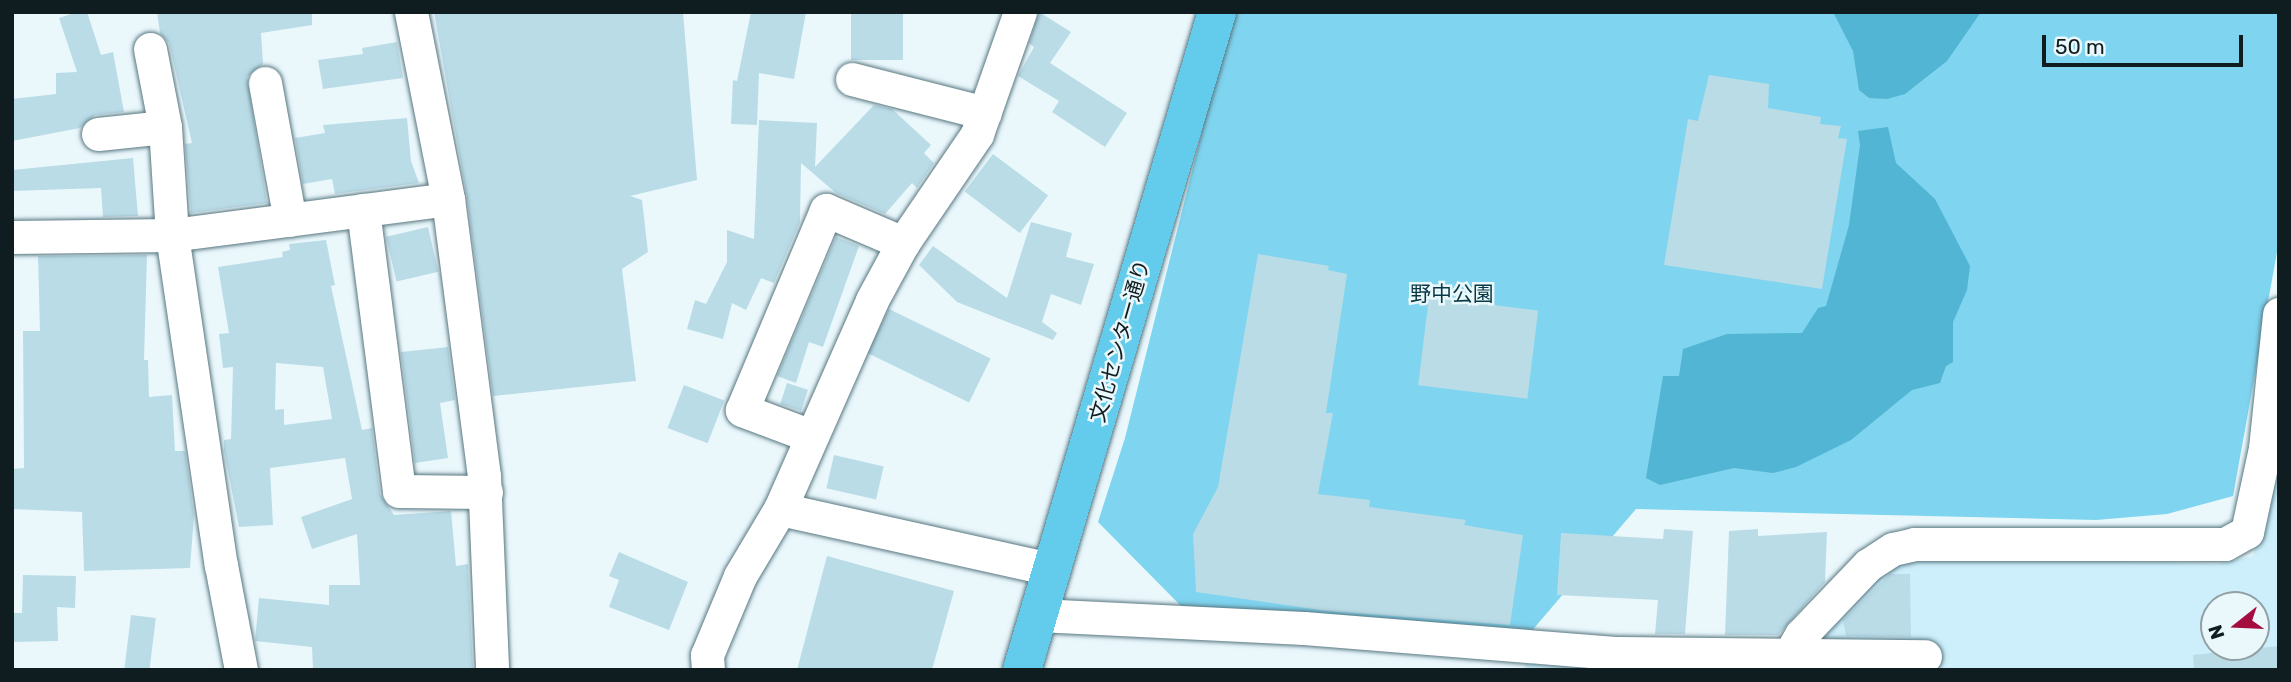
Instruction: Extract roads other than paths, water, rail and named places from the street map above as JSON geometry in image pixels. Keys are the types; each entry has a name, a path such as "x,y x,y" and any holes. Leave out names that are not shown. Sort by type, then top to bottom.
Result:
{"highway":[{"name":"文化センター通り","path":"1023,670 1217,12"}],"street":[{"path":"411,12 447,199 486,492 492,670"},
{"path":"708,670 707,655 740,576 780,509 811,436 903,243 977,134 1020,12"},
{"path":"150,49 165,127 172,235 221,565 241,670"},
{"path":"852,79 985,113"},
{"path":"264,83 290,220"},
{"path":"98,134 165,127"},
{"path":"12,237 172,235 447,199"},
{"path":"363,210 399,491 486,492"},
{"path":"811,436 742,410 826,210 903,243"},
{"path":"1791,652 1801,635 1868,565 1893,549 1914,544 2225,544 2247,532 2265,448 2279,314"},
{"path":"780,509 1051,569"},
{"path":"1038,615 1304,628 1618,653 1791,652 1925,656"}],"park label":[{"name":"野中公園","path":"1452,294"}]}
